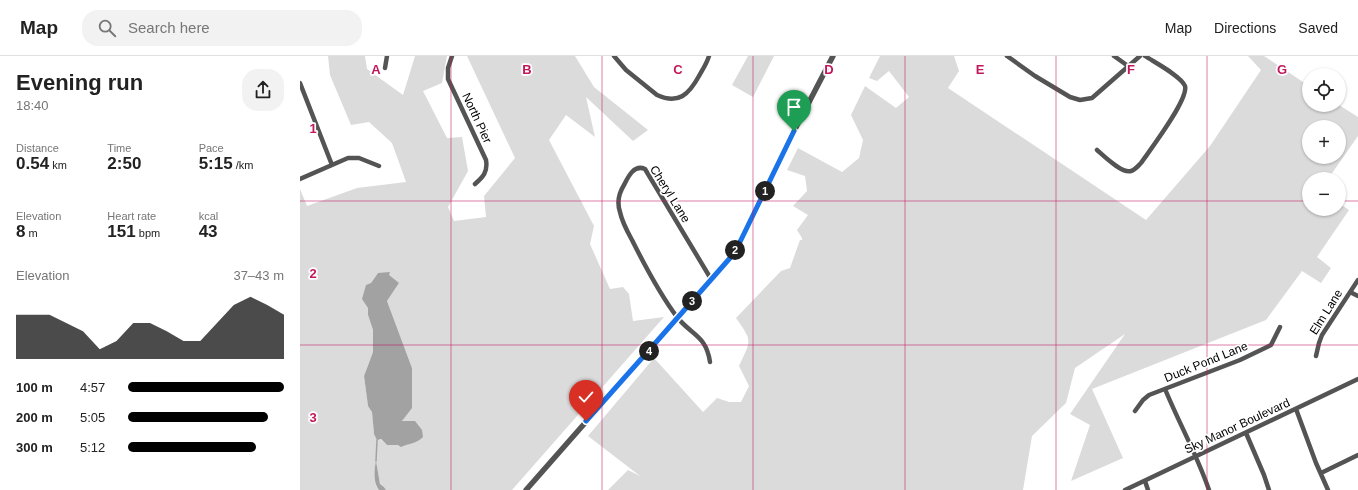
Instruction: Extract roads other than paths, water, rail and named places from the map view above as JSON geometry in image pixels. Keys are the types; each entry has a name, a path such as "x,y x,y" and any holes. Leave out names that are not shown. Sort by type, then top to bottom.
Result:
{"street":[{"path":"385,68 387,56"},
{"name":"North Pier","path":"452,56 448,68 448,79 486,160 487,167 484,175 475,184"},
{"path":"614,56 626,70 657,95 675,99 685,95 693,87 709,56"},
{"path":"526,490 730,258 738,246 794,131 833,56"},
{"path":"1007,56 1064,94 1080,100 1092,98 1140,56"},
{"path":"1114,56 1128,66"},
{"path":"1097,150 1123,170 1129,172 1133,171 1141,163 1181,104 1185,91 1185,85 1180,79 1145,56"},
{"path":"300,83 332,165"},
{"path":"300,178 348,158 358,158 378,166"},
{"name":"Cheryl Lane","path":"678,318 652,278 623,222 619,211 618,202 623,186 632,171 636,168 641,167 645,169 711,279"},
{"name":"Elm Lane","path":"1316,356 1322,335 1358,280"},
{"path":"1350,292 1358,296"},
{"path":"678,318 702,339 708,351 710,362"},
{"name":"Duck Pond Lane","path":"1135,411 1143,400 1149,395 1240,360 1271,345 1280,327"},
{"name":"Sky Manor Boulevard","path":"1125,490 1358,379"},
{"path":"1165,389 1178,422 1209,490"},
{"path":"1296,409 1328,490"},
{"path":"1246,433 1264,475 1268,490"},
{"path":"1321,473 1358,456"},
{"path":"1144,481 1148,490"}],"waterway":[{"path":"376,461 377,440"}]}
